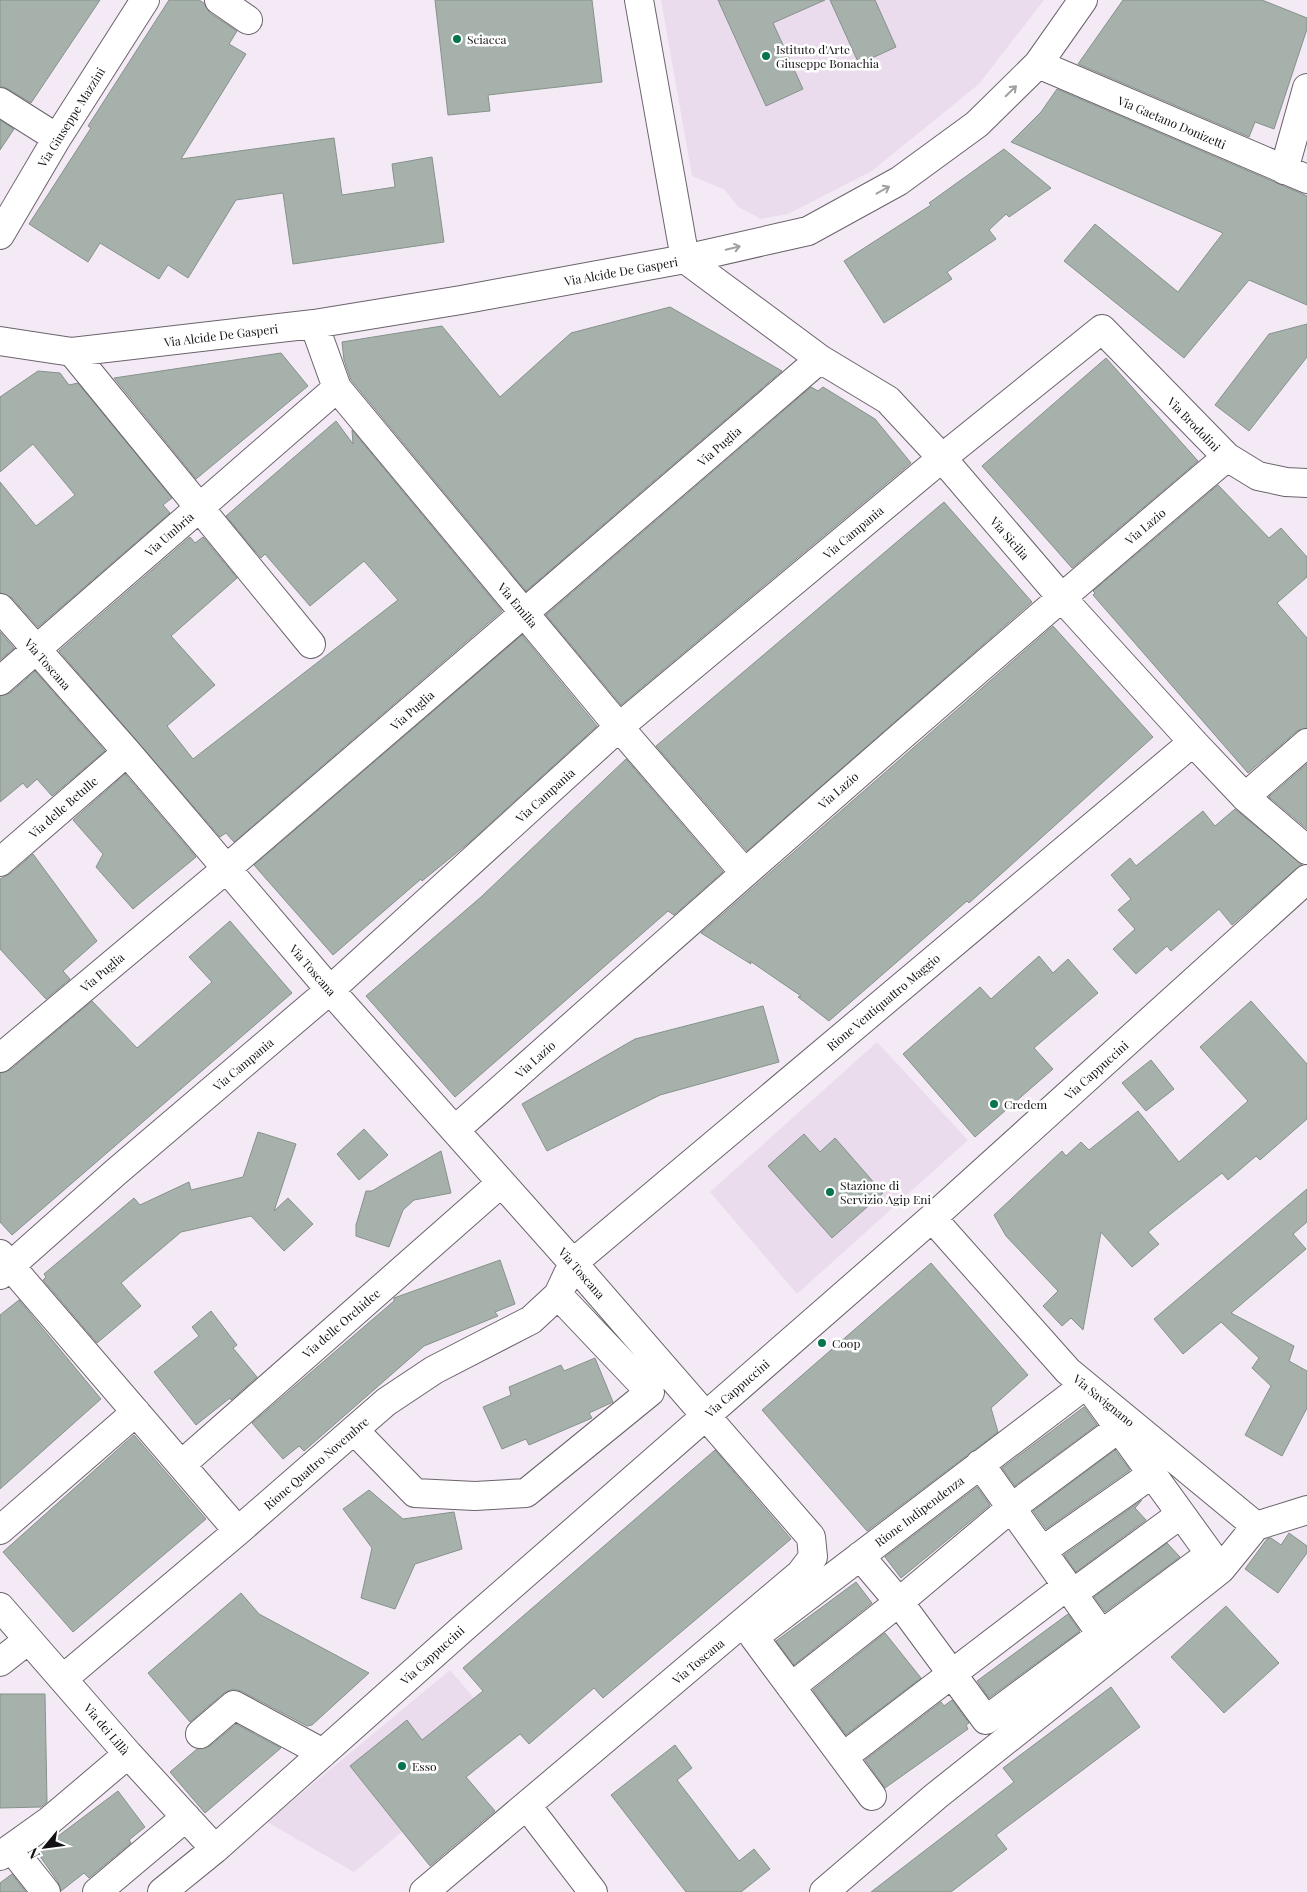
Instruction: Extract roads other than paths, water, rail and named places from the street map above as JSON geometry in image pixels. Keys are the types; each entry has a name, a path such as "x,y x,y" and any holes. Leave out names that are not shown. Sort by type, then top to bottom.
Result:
{"street":[{"name":"Via Giuseppe Mazzini","path":"0,235 57,138 145,0"},
{"path":"219,0 248,20"},
{"path":"639,0 685,259"},
{"name":"Via Alcide De Gasperi","path":"0,341 72,352 314,324 461,300 685,259 808,231 899,181 977,124 1038,64 1083,0"},
{"name":"Via Gaetano Donizetti","path":"1038,64 1296,175"},
{"path":"1296,175 1307,88"},
{"path":"0,102 57,138"},
{"name":"Via Sicilia","path":"685,259 820,359 888,400 942,458 1061,597 1193,742 1246,797 1307,850"},
{"name":"Via Emilia","path":"314,324 337,388 619,727 744,872"},
{"name":"Via Brodolini","path":"1102,329 1227,457 1258,476 1286,482 1307,483"},
{"name":"Via Campania","path":"3,1265 116,1172 330,990 619,727 942,458 1102,329"},
{"path":"72,352 311,644"},
{"name":"Via Puglia","path":"0,1058 226,869 820,359"},
{"name":"Via Umbria","path":"0,681 337,388"},
{"name":"Via Lazio","path":"455,1130 744,872 1061,597 1227,457"},
{"name":"Via Toscana","path":"0,608 127,752 330,990 573,1263 811,1537 813,1557 800,1574 424,1892"},
{"name":"Rione Ventiquattro Maggio","path":"573,1263 1193,742"},
{"path":"1246,797 1307,743"},
{"name":"Via delle Betulle","path":"0,862 127,752"},
{"name":"Via Cappuccini","path":"162,1892 215,1849 932,1218 1307,879"},
{"name":"Via delle Orchidee","path":"182,1464 501,1183"},
{"name":"Via Savignano","path":"932,1218 1068,1371 1256,1526"},
{"name":"Rione Quattro Novembre","path":"64,1678 238,1531 386,1402 434,1370 531,1320 558,1295 573,1263"},
{"path":"3,1265 182,1464 238,1531"},
{"path":"354,1430 415,1493 475,1496 526,1492 650,1392 558,1295"},
{"path":"860,1556 898,1602 986,1720 1102,1635 1210,1554 1089,1388"},
{"name":"Rione Indipendenza","path":"791,1687 754,1637 980,1464 1089,1388"},
{"path":"0,1530 136,1412"},
{"path":"872,1796 791,1687 898,1602 1011,1508 1119,1428"},
{"path":"980,1464 1102,1635"},
{"path":"1042,1551 1152,1474"},
{"path":"824,1892 936,1796 1221,1569 1256,1526 1306,1510"},
{"path":"843,1757 951,1674 1181,1514"},
{"name":"Via dei Lillà","path":"0,1606 128,1754 215,1849"},
{"path":"0,1662 28,1640"},
{"path":"200,1734 234,1705 323,1753"},
{"path":"46,1892 6,1852 49,1821 128,1754"},
{"path":"528,1806 593,1892"},
{"path":"97,1892 186,1817"}],"place":[{"name":"Sciacca","path":"457,39"},
{"name":"Istituto d'Arte Giuseppe Bonachia","path":"766,56"},
{"name":"Credem","path":"994,1104"},
{"name":"Stazione di Servizio Agip Eni","path":"830,1192"},
{"name":"Coop","path":"822,1343"},
{"name":"Esso","path":"402,1766"}]}
